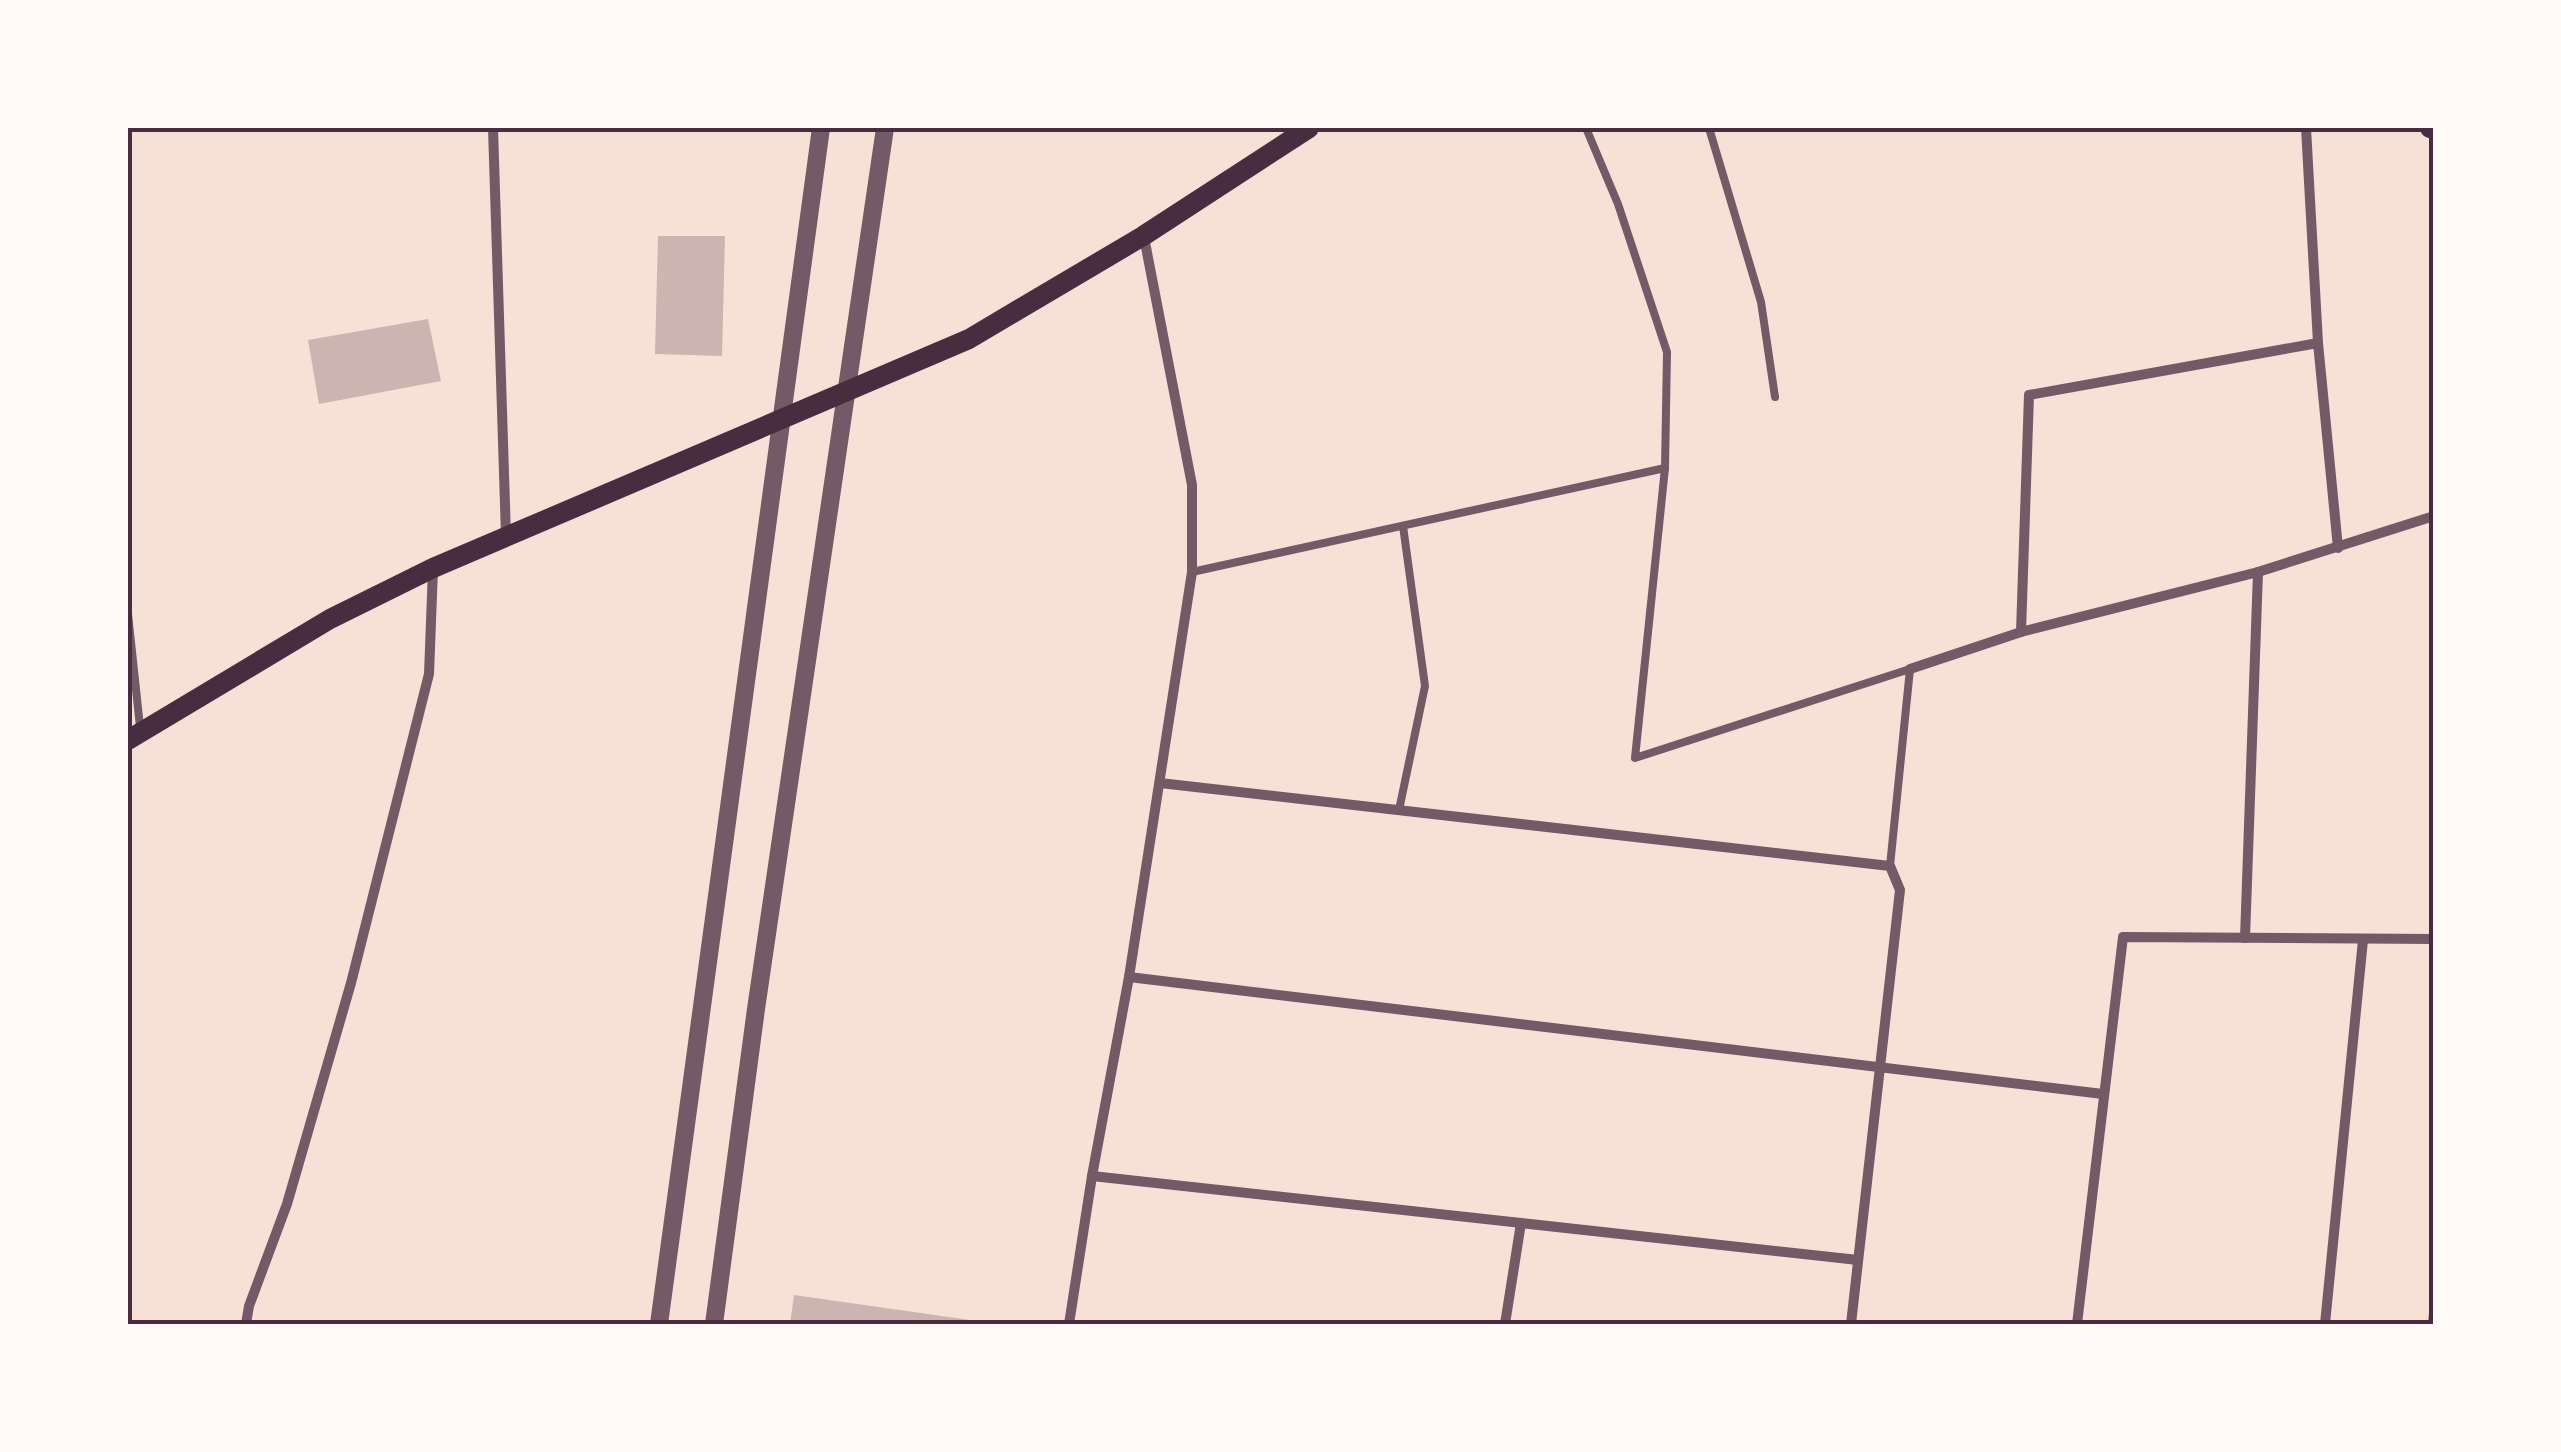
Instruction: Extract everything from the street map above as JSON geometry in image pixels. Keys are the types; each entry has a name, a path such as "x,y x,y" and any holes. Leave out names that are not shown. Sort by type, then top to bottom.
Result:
{"main road":[{"path":"134,736 330,619 433,568 969,339 1144,236 1309,128"}],"street":[{"path":"494,128 506,537"},
{"path":"659,1324 821,128"},
{"path":"714,1324 759,989 886,128"},
{"path":"2306,128 2318,343 2338,548"},
{"path":"1069,1324 1129,977 1192,572 1192,485 1144,236"},
{"path":"2021,632 2030,395 2318,343"},
{"path":"1910,669 2021,632 2258,572 2434,516"},
{"path":"246,1324 287,1204 350,983 429,674 433,568"},
{"path":"2244,938 2258,572"},
{"path":"1160,783 1890,866 1900,890 1850,1324"},
{"path":"2077,1324 2123,937 2434,939"},
{"path":"2325,1324 2363,940"},
{"path":"1129,977 2103,1094"},
{"path":"1092,1176 1858,1260"},
{"path":"1505,1324 1522,1223"}],"lane":[{"path":"1586,128 1618,204 1667,352 1666,468 1635,758 1910,669 1890,866"},
{"path":"1709,128 1762,302 1776,397"},
{"path":"1192,572 1666,468"},
{"path":"1399,810 1426,686 1403,526"},
{"path":"128,614 134,736"},
{"path":"2432,1324 2434,1300"}],"building":[{"path":"658,236 725,236 722,356 655,354"},
{"path":"428,319 441,381 319,404 308,340"},
{"path":"794,1295 984,1322 790,1324"}]}
